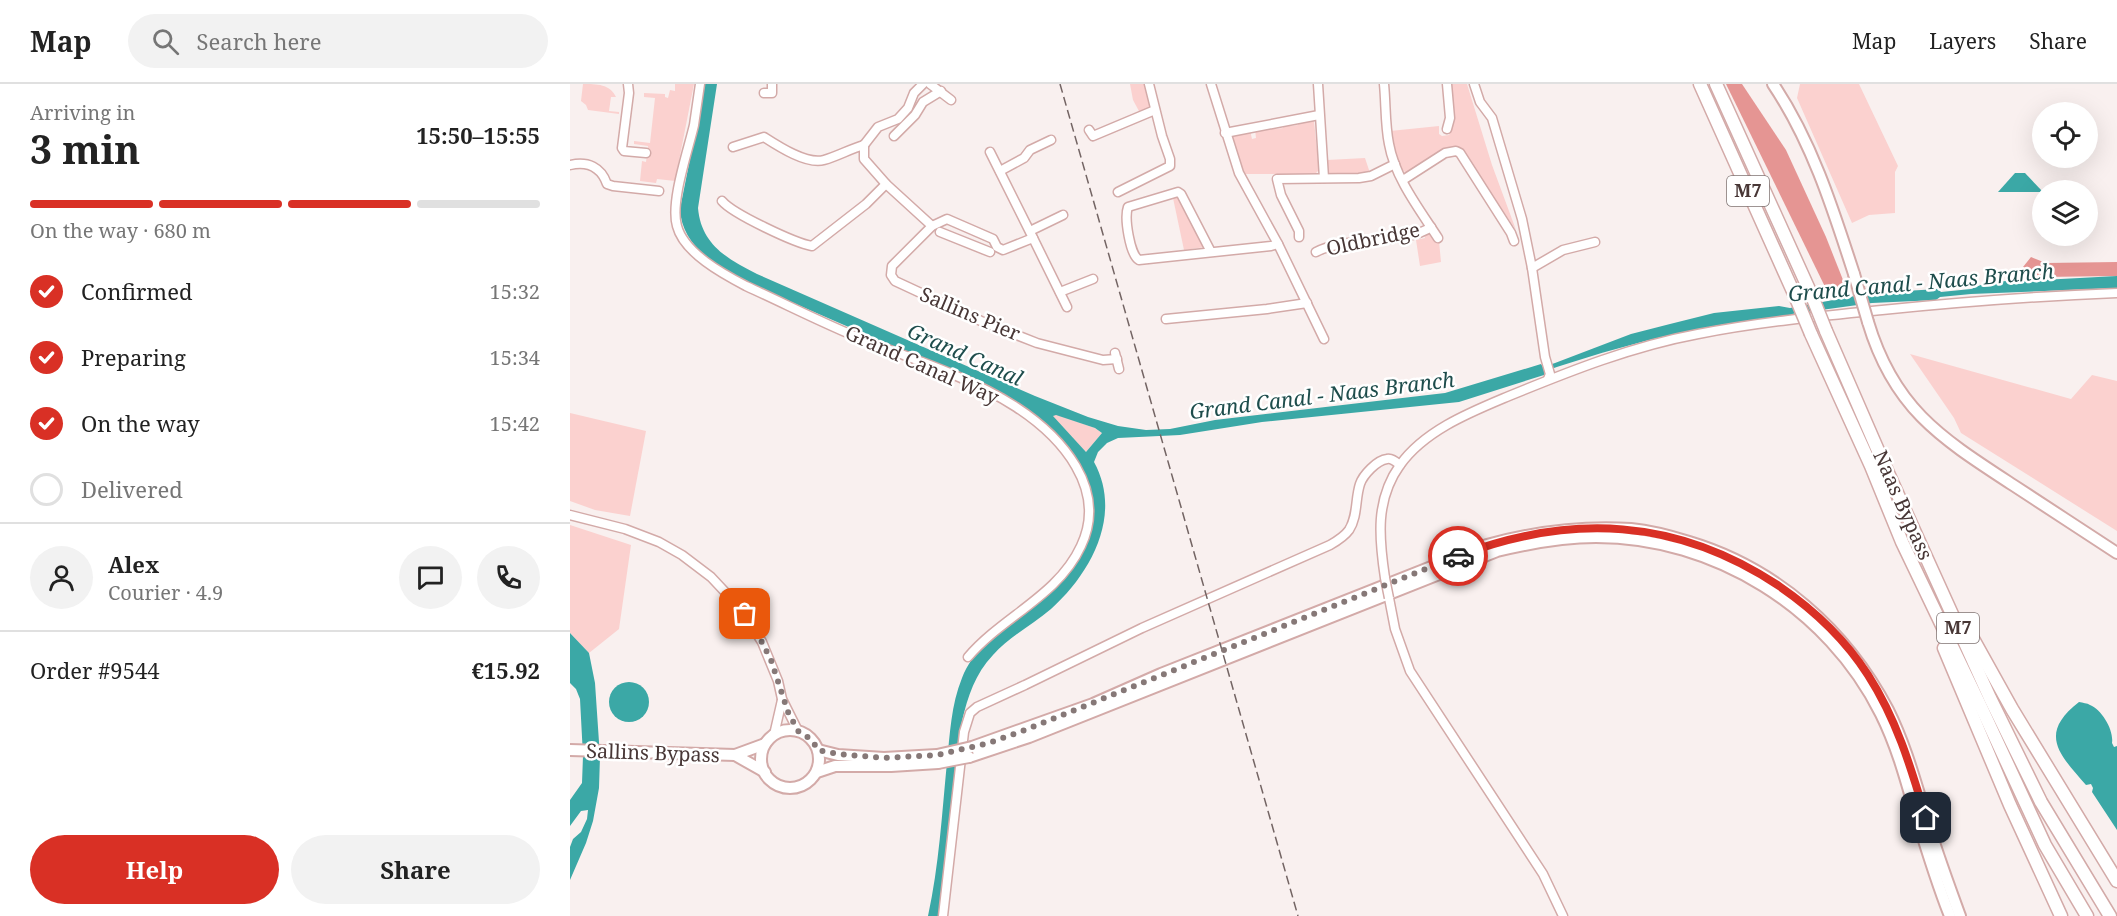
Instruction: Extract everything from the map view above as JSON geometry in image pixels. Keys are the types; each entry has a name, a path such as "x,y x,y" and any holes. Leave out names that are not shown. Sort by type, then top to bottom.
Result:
{"highway":[{"name":"Naas Bypass","path":"1700,84 1811,334 1877,464 2041,802 2110,916"},
{"name":"Naas Bypass","path":"1716,84 1827,331 1877,464 1902,542 2045,845 2087,916"},
{"name":"M7","path":"1877,464 1978,649 2117,881"},
{"name":"M7","path":"1877,464 1929,613 2010,805 2059,913"}],"main road":[{"path":"1773,84 1828,193 1874,344 1893,382 1908,403 1932,429 1964,453 2117,553"},
{"path":"971,752 1487,545 1512,538 1574,529 1616,529 1657,533 1709,548 1766,577 1813,612 1851,651 1874,685 1898,733 1960,916"},
{"path":"817,772 818,750 812,740 798,731 790,730 774,735 765,744 761,761 765,771 773,783 789,788 805,784 817,772 835,765 891,766 971,752 1040,733 1497,551 1566,538 1607,537 1653,542 1694,553 1754,579 1798,610 1842,654 1862,680 1895,746 1950,916"},
{"name":"Sallins Bypass","path":"570,750 735,755 765,744"},
{"path":"818,750 884,758 938,759"},
{"name":"Sallins Bypass","path":"735,755 765,771"}],"street":[{"path":"628,84 629,93 622,148 624,151 646,153"},
{"name":"Grand Canal Way","path":"700,84 694,125 676,204 677,227 691,248 725,274 746,286 878,346 902,353 968,382 1006,401 1030,417 1059,444 1074,463 1081,477 1087,490 1089,521 1081,546 1073,560 1050,587 987,636 968,657"},
{"path":"764,93 772,93 772,84"},
{"path":"733,147 765,137 782,149 803,158 822,161 864,145 878,127 898,119 908,108 914,93 923,84"},
{"path":"930,84 951,100"},
{"path":"1118,192 1170,166 1149,84"},
{"path":"1211,84 1239,173 1278,244 1324,339"},
{"path":"1318,84 1324,178"},
{"name":"Oldbridge","path":"1384,84 1389,144 1395,164 1402,180 1438,238"},
{"path":"1447,84 1450,118 1447,129"},
{"path":"1474,84 1480,102 1492,118 1522,219 1549,376"},
{"path":"894,136 915,115 923,102 941,91"},
{"path":"1089,130 1093,136 1155,110"},
{"path":"1225,133 1253,132 1319,115"},
{"path":"1000,171 1024,158 1030,150 1051,140"},
{"path":"864,145 864,159 886,184 932,226 945,219 993,239 997,247 1003,250 1063,215"},
{"path":"1402,180 1446,153 1456,151 1460,153 1514,241"},
{"path":"990,152 1067,307"},
{"name":"Oldbridge","path":"1299,237 1299,231 1273,179 1359,178 1371,176 1395,164"},
{"path":"570,165 598,167 607,184 613,186 659,191"},
{"path":"722,201 728,208 742,216 812,246 866,204 886,184"},
{"path":"1211,252 1182,195 1178,192 1128,207 1125,215 1136,259 1139,260 1211,252 1278,244"},
{"name":"Sallins Pier","path":"932,226 892,266 891,275 895,281 981,321 1037,343 1103,360 1117,360"},
{"name":"Oldbridge","path":"1316,252 1345,244 1408,235 1431,227"},
{"path":"940,232 990,252"},
{"path":"972,245 977,233"},
{"path":"1532,268 1563,250 1595,242"},
{"path":"1060,292 1093,279"},
{"path":"1563,916 1543,874 1410,671 1395,629 1379,542 1380,517 1387,490 1400,465 1410,453 1460,417 1549,376 1697,334 1777,321 2045,295 2117,293"},
{"path":"1166,319 1307,303"},
{"path":"943,916 964,732 970,713 977,707 1142,628 1330,545 1348,532 1355,515 1360,482 1367,473 1387,459 1394,460 1400,465"},
{"path":"570,515 625,529 659,542 682,555 711,577 731,597 753,625 771,660 782,699 798,731"},
{"path":"774,735 782,699"}],"shaded area":[{"path":"583,84 610,89 616,97 611,97 609,111 619,112 619,114 588,110 581,101"},
{"path":"675,84 694,84 675,181 657,179 656,183 640,181 642,161 646,162 648,146 634,144 634,141 650,143 655,98 644,97 644,93 665,94 668,98 670,90 675,91"},
{"path":"1130,84 1147,84 1151,105 1149,109 1140,113 1133,100"},
{"path":"1449,84 1467,84 1492,165 1516,230 1457,147 1450,147 1407,173 1399,166 1390,131 1439,126 1439,134 1449,135 1452,128"},
{"path":"1726,84 1742,84 1786,150 1826,237 1847,290 1829,295"},
{"path":"1800,84 1859,84 1898,166 1895,172 1895,213 1869,215 1852,223 1797,98"},
{"path":"1311,118 1314,121 1319,170 1315,174 1245,174 1230,137 1232,134 1250,130 1252,139 1256,138 1255,129 1275,125 1276,129 1283,128 1283,124 1290,122 1291,126 1298,125 1298,121"},
{"path":"1365,158 1370,173 1363,175 1329,174 1327,160"},
{"path":"1179,197 1205,247 1184,250 1173,198"},
{"path":"1427,233 1435,242 1439,241 1441,262 1420,266 1416,240 1425,238 1424,234"},
{"path":"2031,257 2046,263 2117,262 2117,276 2041,277 2023,267"},
{"path":"1910,354 2071,399 2092,375 2117,381 2117,531 1961,433 1954,418"},
{"path":"570,413 646,431 630,516 595,510 570,501"},
{"path":"1056,414 1095,428 1102,433 1086,452 1052,416"},
{"path":"570,525 631,545 619,629 589,653 570,633"}],"water":[{"path":"705,84 717,84 698,208 704,231 717,249 757,274 1035,396 1088,417 1118,426 1146,430 1170,429 1215,420 1445,393 1541,364 1543,367 1631,334 1714,313 1779,306 1790,308 1871,293 1971,289 1988,282 2007,281 2020,273 2042,280 2117,276 2117,288 1971,294 1940,297 1936,300 1872,303 1759,319 1697,329 1605,352 1545,371 1544,375 1459,402 1262,422 1180,435 1118,438 1107,443 1098,452 1094,462 1102,482 1105,502 1104,522 1090,561 1066,595 993,655 981,670 970,694 962,721 939,916 928,916 938,859 955,699 962,678 982,647 1055,588 1075,565 1089,535 1092,520 1093,506 1086,479 1053,432 1031,416 933,363 756,287 724,270 705,256 691,241 682,223 680,209","holes":["1053,416 1095,428 1102,433 1086,452"]},
{"path":"2015,173 2025,173 2032,180 2032,192 1998,192"},
{"path":"570,633 589,653 595,683 600,757 599,788 593,821 570,880 570,847 573,839 581,832 588,810 581,811 570,826 570,800 582,783 583,756 580,699 576,689 570,683"},
{"path":"629,682 643,688 649,702 643,716 629,722 615,716 609,702 615,688"},
{"path":"2079,702 2088,704 2103,716 2111,732 2112,743 2114,747 2117,746 2117,830 2092,792 2091,784 2086,785 2076,774 2061,754 2057,744 2056,734 2059,724 2066,713"}],"railway":[{"path":"1060,84 1298,916"}],"way so far":[{"path":"745,614 771,660 782,699 798,731 806,734 818,750 838,754 906,758 937,755 972,747 1025,730 1458,556"}],"route":[{"path":"1458,556 1512,538 1550,531 1608,528 1657,533 1709,548 1740,562 1795,597 1828,626 1851,651 1869,676 1898,733 1907,754 1926,818"}],"water label":[{"name":"Grand Canal - Naas Branch","path":"1921,283"},
{"name":"Grand Canal","path":"965,355"},
{"name":"Grand Canal - Naas Branch","path":"1322,396"}]}
